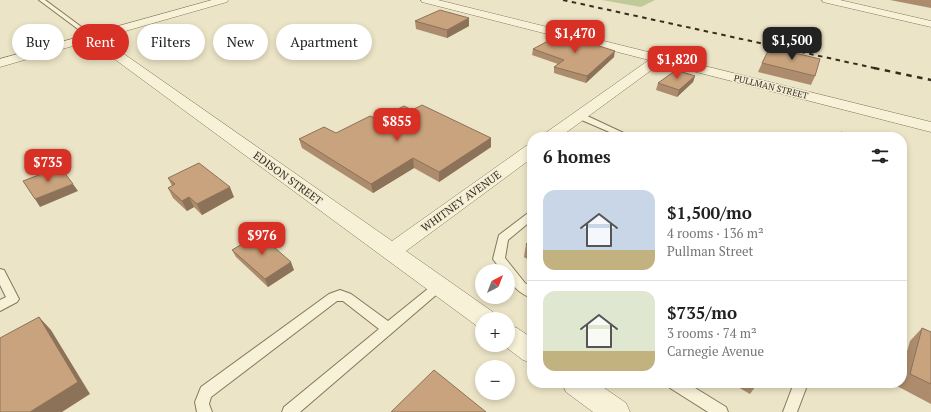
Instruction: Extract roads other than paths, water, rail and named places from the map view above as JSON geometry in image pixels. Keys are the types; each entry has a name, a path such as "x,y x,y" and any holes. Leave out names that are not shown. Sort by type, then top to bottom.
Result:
{"street":[{"path":"129,26 222,0"},
{"name":"PULLMAN STREET","path":"426,0 658,60 931,127"},
{"path":"827,0 931,24"},
{"path":"0,64 72,43"},
{"name":"EDISON STREET","path":"124,60 475,312"},
{"path":"557,132 658,60"},
{"name":"WHITNEY AVENUE","path":"391,252 527,154"},
{"path":"515,340 527,348"},
{"path":"582,388 616,412"}],"lane":[{"path":"42,0 74,24"},
{"path":"580,116 616,132"},
{"path":"527,219 503,238 499,259 521,286 527,290"},
{"path":"0,273 13,299 0,306"},
{"path":"289,412 439,286"},
{"path":"205,412 202,408 202,400 206,392 333,297 340,295 347,297 389,329"},
{"path":"683,388 721,412"},
{"path":"790,412 799,388"}],"railway":[{"path":"563,0 879,69"},
{"path":"874,68 931,80"}]}
